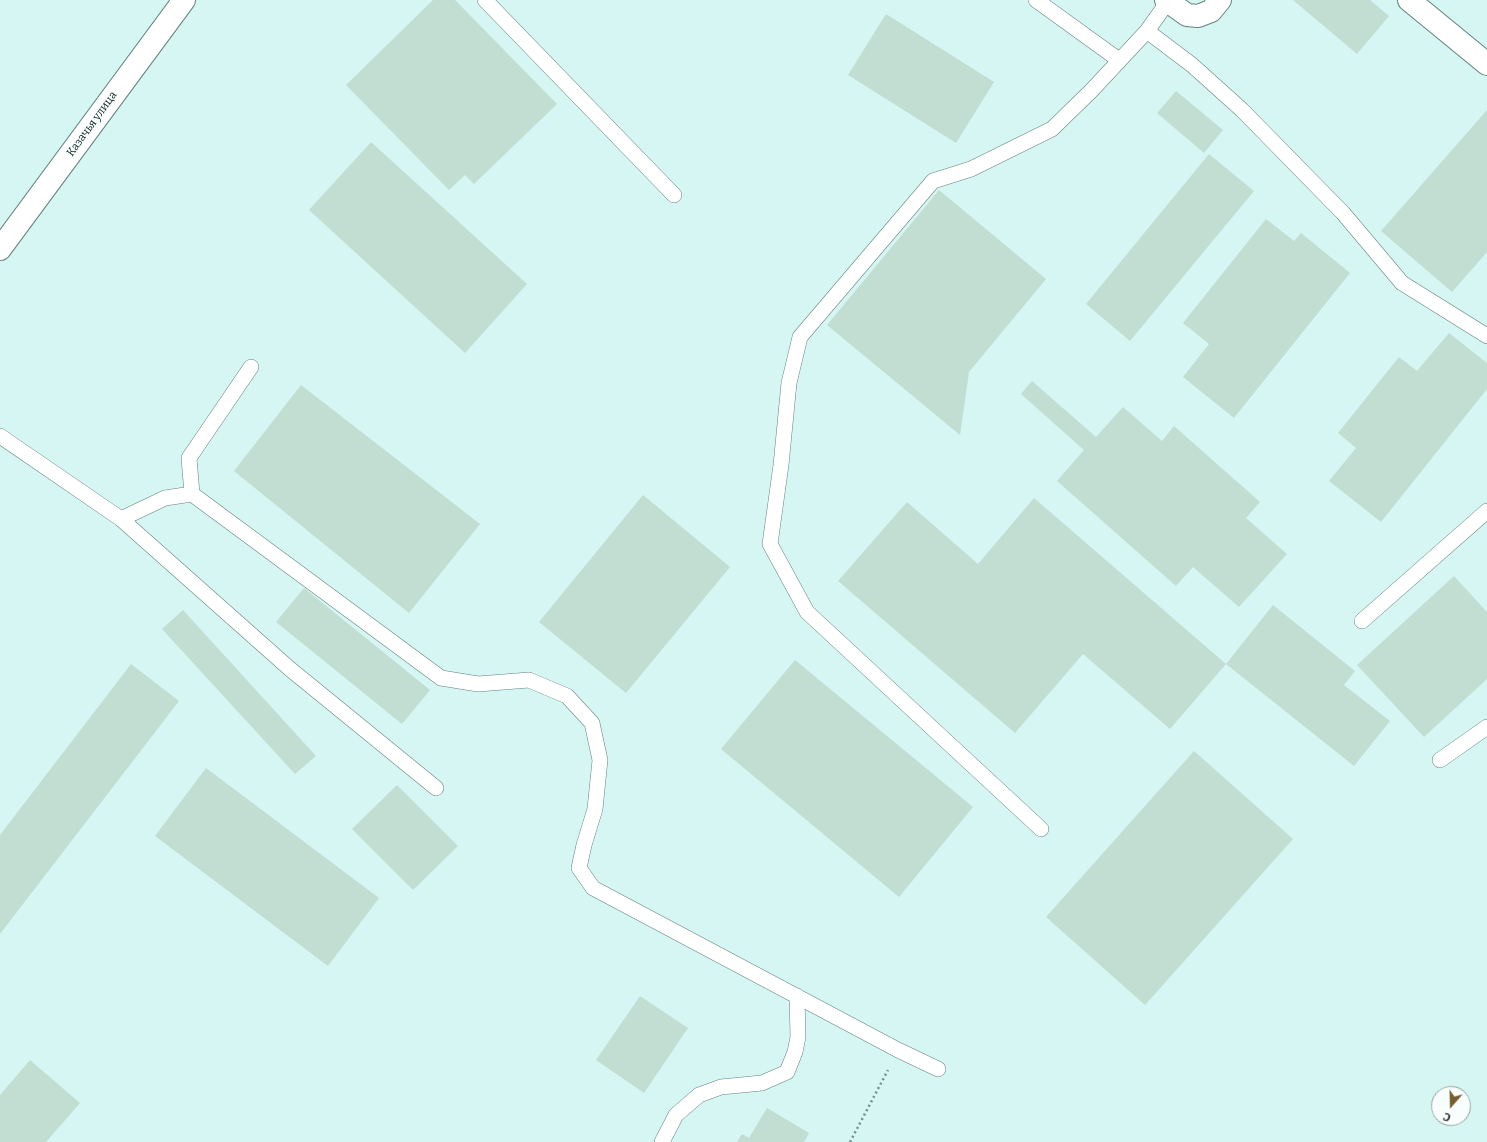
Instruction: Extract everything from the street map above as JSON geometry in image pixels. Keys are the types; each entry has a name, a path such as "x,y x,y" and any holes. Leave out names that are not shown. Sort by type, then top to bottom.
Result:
{"street":[{"name":"Казачья улица","path":"0,249 184,0"},
{"path":"1168,0 1187,15 1198,16 1211,11 1220,0"},
{"path":"1408,0 1487,64"}],"lane":[{"path":"485,0 674,195"},
{"path":"1036,0 1119,60"},
{"path":"1041,829 807,612 770,544 782,465 789,383 800,337 934,181 971,169 1052,128 1092,90 1147,32 1168,0"},
{"path":"1147,32 1192,65 1242,110 1343,214 1402,283 1487,336"},
{"path":"192,494 189,458 251,367"},
{"path":"0,436 121,519 290,669 436,788"},
{"path":"121,519 165,498 192,494 441,678 478,684 529,680 567,696 592,723 600,760 595,809 579,868 593,888 938,1070"},
{"path":"1362,621 1487,511"},
{"path":"1440,760 1487,727"},
{"path":"662,1142 676,1115 698,1095 721,1087 762,1083 787,1072 795,1052 798,1037 797,996"}],"path":[{"path":"850,1142 898,1050"}],"building":[{"path":"433,0 455,0 557,104 474,184 465,175 449,190 346,85"},
{"path":"1293,0 1370,0 1389,16 1357,54"},
{"path":"886,14 994,82 956,143 848,75"},
{"path":"1176,91 1223,130 1204,153 1157,113"},
{"path":"1487,110 1487,252 1452,292 1381,231"},
{"path":"371,142 527,284 465,353 309,210"},
{"path":"1209,154 1254,191 1130,341 1086,304"},
{"path":"939,190 1046,279 969,372 960,435 827,325"},
{"path":"1266,219 1294,241 1301,233 1350,273 1234,418 1183,377 1209,344 1183,323"},
{"path":"1449,333 1487,363 1487,389 1381,522 1329,481 1356,448 1338,433 1399,357 1417,371"},
{"path":"1032,381 1096,437 1123,407 1162,441 1174,426 1260,502 1246,518 1287,554 1239,607 1193,567 1176,586 1057,481 1084,450 1021,394"},
{"path":"301,385 480,524 409,613 234,471"},
{"path":"643,495 730,567 626,693 539,622"},
{"path":"1034,498 1226,664 1170,729 1083,654 1015,733 838,581 907,502 978,564"},
{"path":"1454,576 1487,612 1487,679 1424,737 1357,665"},
{"path":"304,588 430,690 402,724 276,622"},
{"path":"1273,605 1355,671 1344,685 1390,721 1354,766 1226,664"},
{"path":"183,610 316,756 295,774 162,629"},
{"path":"795,660 973,807 899,897 721,749"},
{"path":"131,664 179,701 0,934 0,835"},
{"path":"1194,751 1293,839 1145,1005 1046,917"},
{"path":"206,768 379,898 328,966 155,836"},
{"path":"397,785 458,846 413,890 352,829"},
{"path":"640,996 688,1028 644,1093 596,1060"},
{"path":"30,1060 80,1103 46,1142 0,1142 0,1095"},
{"path":"767,1108 809,1133 804,1142 737,1142 742,1134 749,1138"}]}
